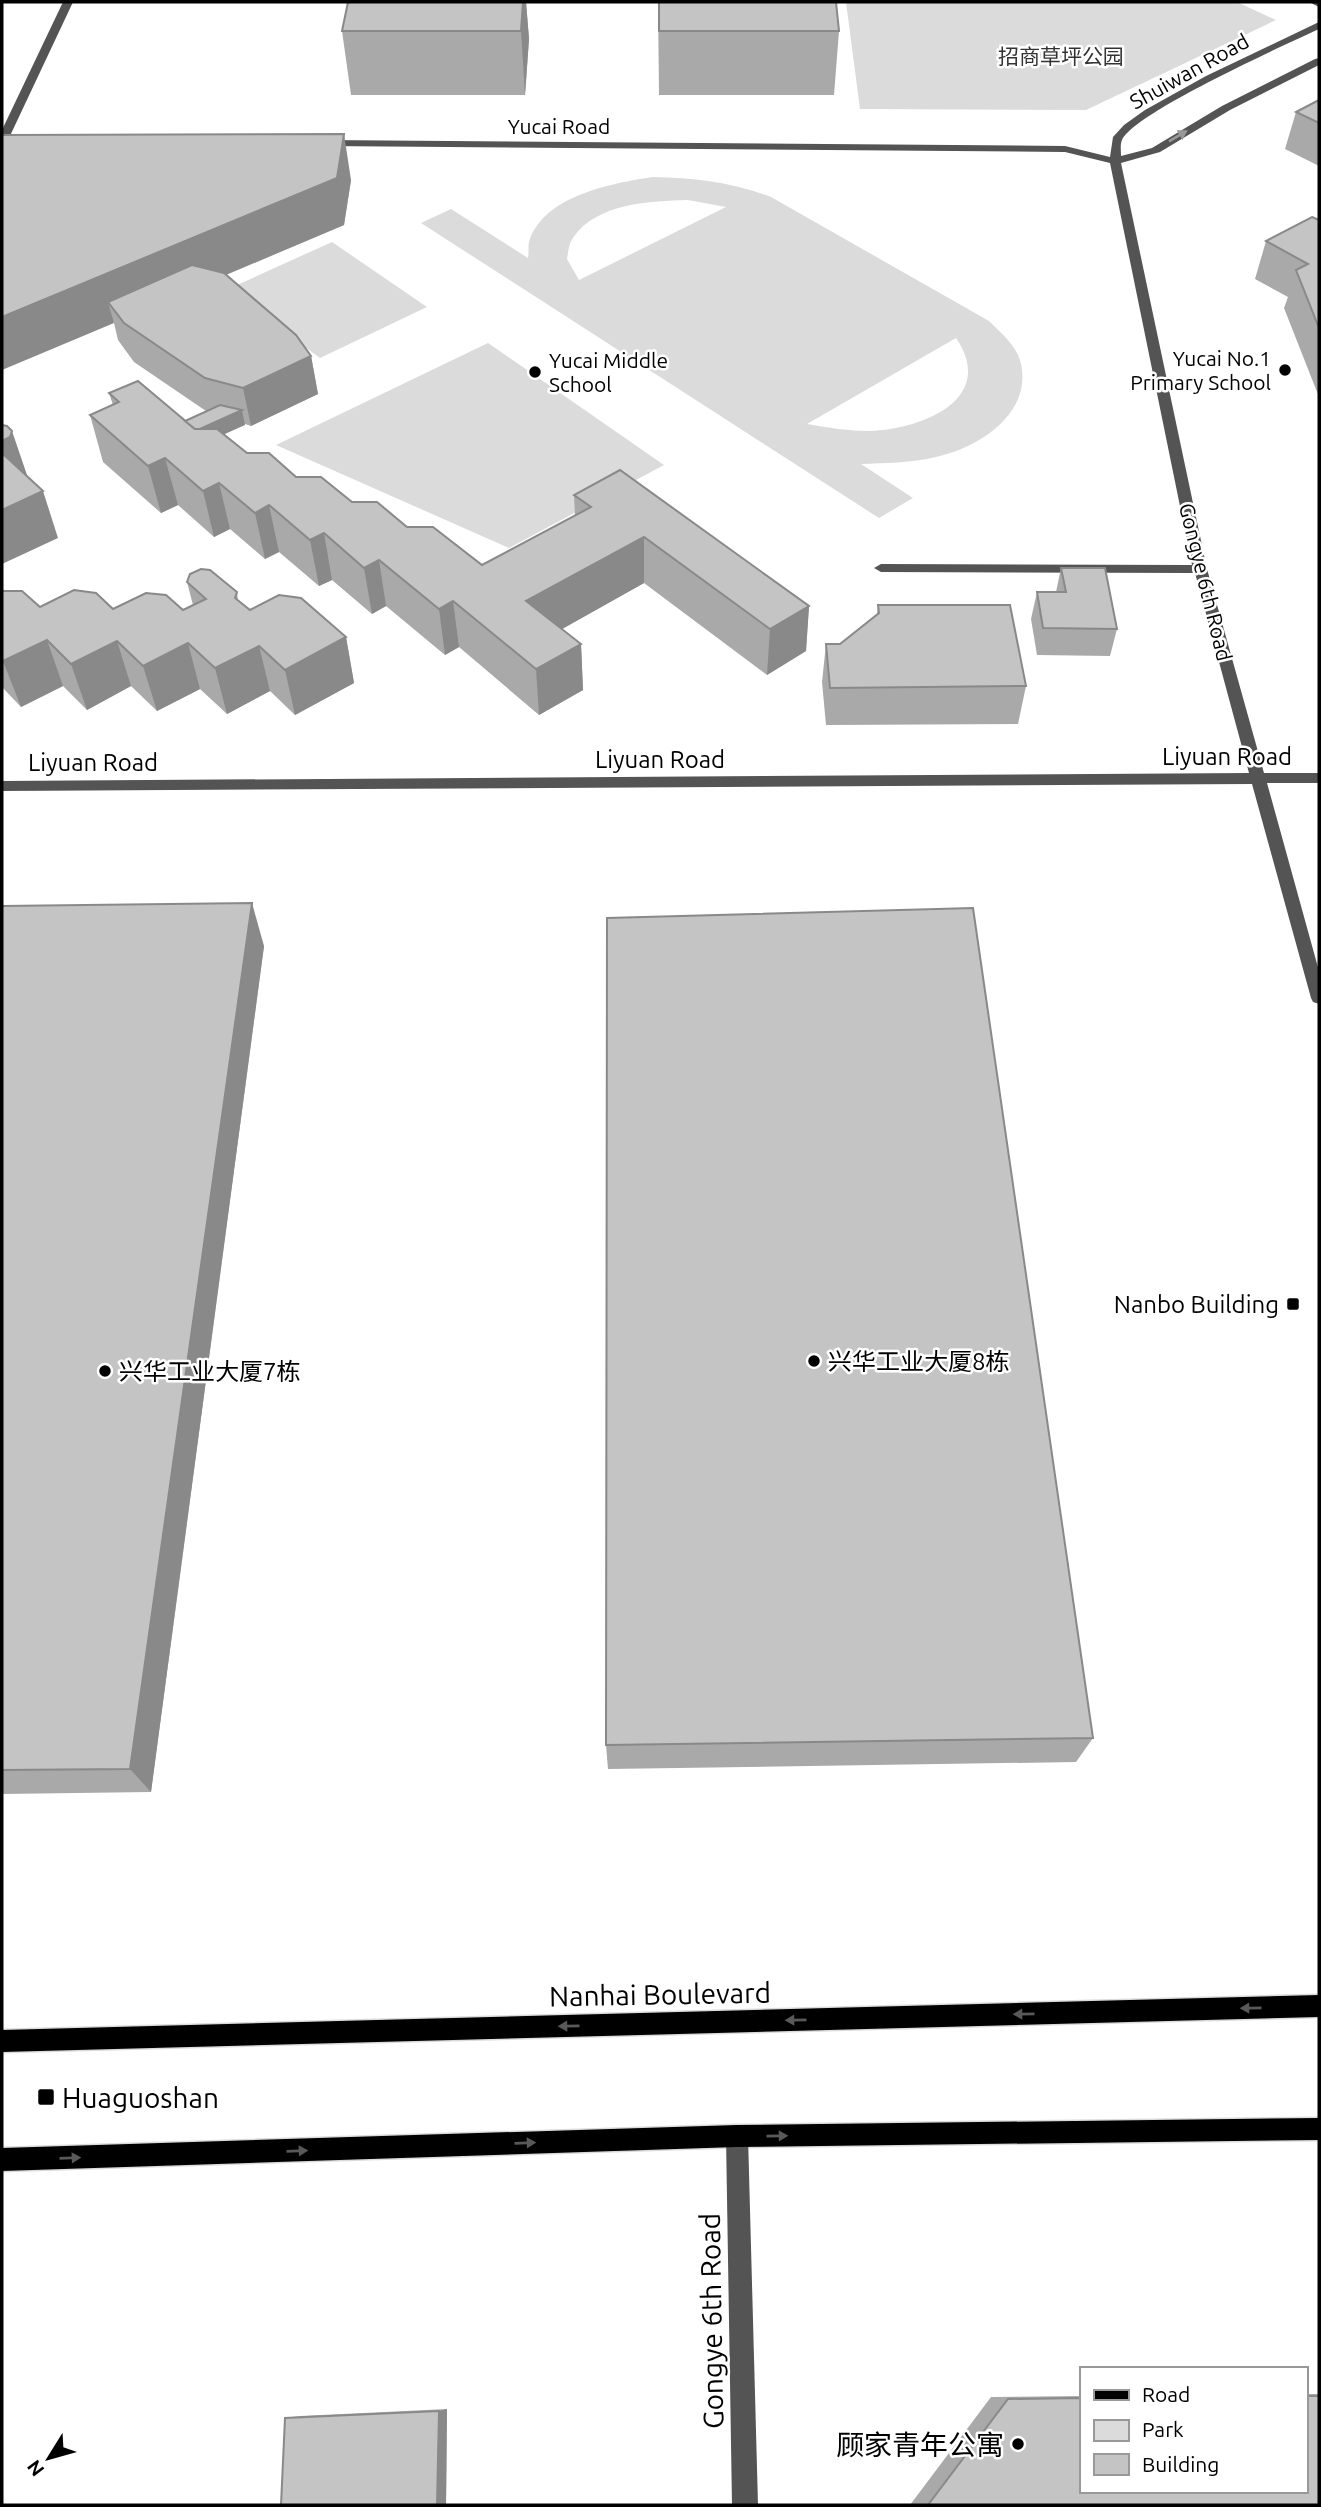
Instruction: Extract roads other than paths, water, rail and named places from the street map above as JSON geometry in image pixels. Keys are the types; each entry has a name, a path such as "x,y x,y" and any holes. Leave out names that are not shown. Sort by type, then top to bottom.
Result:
{"main road":[{"name":"Nanhai Boulevard","path":"2,2041 1319,2006"},
{"path":"2,2160 737,2136 1319,2129"}],"street":[{"path":"30,141 2,141 68,2"},
{"path":"1314,2 1319,4"},
{"name":"Shuiwan Road","path":"1115,161 1117,139 1128,126 1187,90 1319,25"},
{"path":"1115,161 1156,150 1226,108 1319,61"},
{"name":"Yucai Road","path":"308,143 1065,149 1115,161"},
{"name":"Gongye 6th Road","path":"1115,161 1200,569 1319,998"},
{"path":"881,568 1200,569"},
{"name":"Liyuan Road","path":"2,786 1319,778"},
{"name":"Gongye 6th Road","path":"737,2136 745,2505"}],"place":[{"name":"Yucai No.1 Primary School","path":"1285,370"},
{"name":"Yucai Middle School","path":"535,372"},
{"name":"Nanbo Building","path":"1293,1304"},
{"name":"兴华工业大厦8栋","path":"814,1361"},
{"name":"兴华工业大厦7栋","path":"105,1371"},
{"name":"Huaguoshan","path":"46,2097"},
{"name":"顾家青年公寓","path":"1018,2444"}],"park label":[{"name":"招商草坪公园","path":"1061,56"}]}
